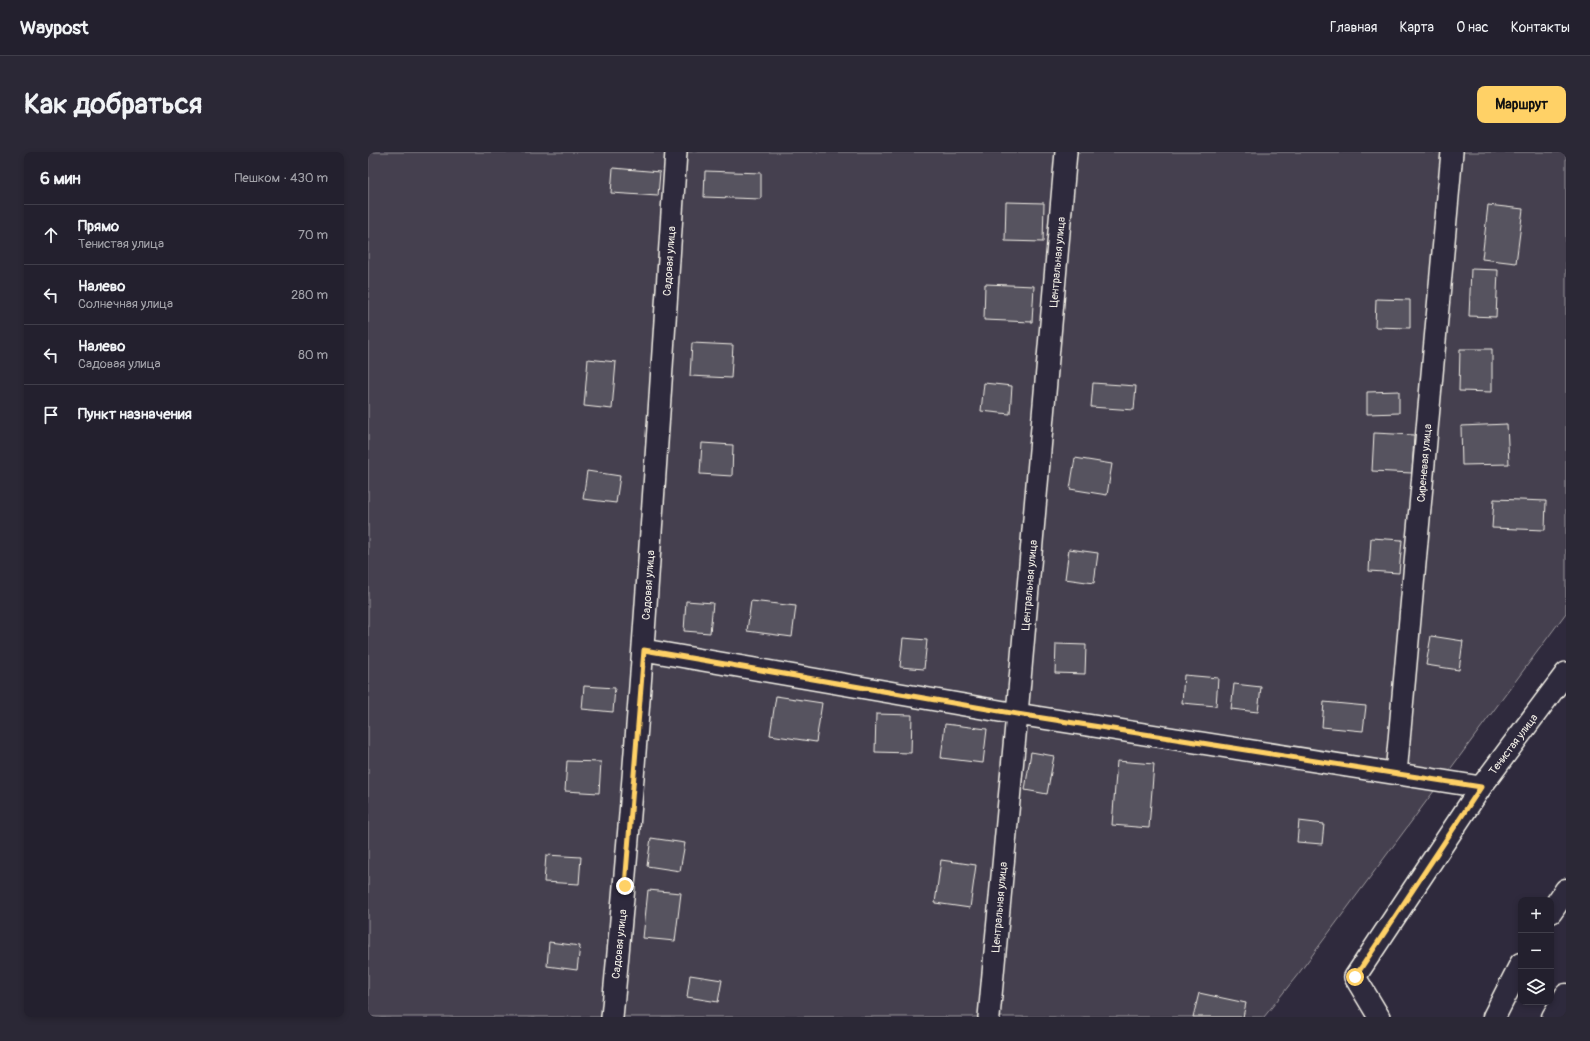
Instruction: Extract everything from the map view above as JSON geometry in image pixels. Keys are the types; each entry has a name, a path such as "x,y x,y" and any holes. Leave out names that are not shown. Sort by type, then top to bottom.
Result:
{"highway":[{"path":"1554,908 1566,890"},
{"path":"1494,1017 1518,969"},
{"path":"1553,1017 1566,995"}],"street":[{"name":"Садовая улица","path":"612,1017 625,886 644,650 676,152"},
{"name":"Центральная улица","path":"989,1017 1066,152"},
{"name":"Сиреневая улица","path":"1396,774 1452,152"},
{"path":"644,650 1017,714 1481,787"},
{"name":"Тенистая улица","path":"1379,1017 1355,977 1481,787 1566,673"}],"shaded area":[{"path":"368,152 1566,152 1566,613 1299,973 1264,1017 368,1017"}],"building":[{"path":"613,168 660,172 658,196 611,193"},
{"path":"705,171 761,173 761,199 704,197"},
{"path":"1006,202 1044,203 1043,242 1005,241"},
{"path":"1488,205 1523,209 1516,263 1482,259"},
{"path":"1471,269 1498,270 1496,317 1469,316"},
{"path":"985,284 1034,286 1032,322 984,320"},
{"path":"1376,299 1410,300 1410,328 1375,327"},
{"path":"692,343 733,345 731,378 690,376"},
{"path":"1460,349 1492,349 1492,392 1459,391"},
{"path":"588,359 616,362 612,409 584,406"},
{"path":"984,383 1012,386 1010,414 981,411"},
{"path":"1093,383 1136,386 1134,410 1091,407"},
{"path":"1399,391 1399,413 1367,414 1367,392"},
{"path":"1507,424 1509,464 1462,465 1461,426"},
{"path":"1374,433 1414,435 1412,473 1372,471"},
{"path":"702,443 733,445 732,476 700,474"},
{"path":"1075,458 1112,464 1107,495 1070,489"},
{"path":"587,471 620,476 616,503 583,499"},
{"path":"1494,499 1546,501 1545,530 1492,528"},
{"path":"1371,538 1402,540 1399,573 1369,571"},
{"path":"1069,549 1098,553 1094,583 1065,579"},
{"path":"686,601 713,603 710,633 684,631"},
{"path":"751,601 796,606 792,637 747,631"},
{"path":"1431,636 1463,641 1459,670 1426,665"},
{"path":"903,638 927,640 924,669 900,667"},
{"path":"1056,644 1086,645 1085,674 1055,673"},
{"path":"1184,675 1218,678 1216,706 1182,703"},
{"path":"1234,684 1261,687 1258,712 1231,709"},
{"path":"584,686 615,688 613,712 582,709"},
{"path":"776,696 822,703 816,742 770,735"},
{"path":"1324,702 1366,706 1363,731 1322,727"},
{"path":"876,714 912,715 911,753 875,752"},
{"path":"945,724 987,729 983,763 941,758"},
{"path":"1031,752 1054,756 1047,794 1025,790"},
{"path":"567,761 601,762 599,793 565,791"},
{"path":"1117,761 1154,764 1149,828 1112,825"},
{"path":"1299,821 1324,824 1322,844 1297,842"},
{"path":"651,838 685,843 680,871 647,866"},
{"path":"546,855 581,857 579,884 544,882"},
{"path":"941,860 976,865 970,908 935,903"},
{"path":"648,890 681,893 675,941 643,938"},
{"path":"549,942 580,946 577,970 547,966"},
{"path":"690,975 722,980 718,1002 687,997"},
{"path":"1199,993 1246,1003 1243,1017 1193,1017"}],"route":[{"path":"625,886 644,650 1017,714 1481,787 1355,977"}]}
